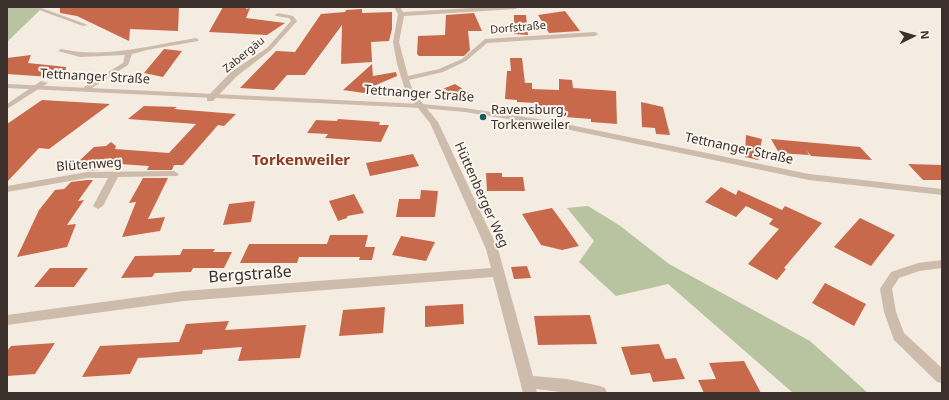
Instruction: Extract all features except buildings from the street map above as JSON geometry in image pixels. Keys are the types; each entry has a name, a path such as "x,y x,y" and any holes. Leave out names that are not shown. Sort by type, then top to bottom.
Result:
{"street":[{"path":"34,7 85,25"},
{"path":"397,7 401,14 396,42 400,64 410,93 421,106"},
{"path":"401,14 516,7"},
{"name":"Zabergäu","path":"212,97 234,74 269,49 294,21 291,16 278,15"},
{"name":"Dorfstraße","path":"405,79 441,71 464,60 485,41 595,34"},
{"path":"61,51 80,55 129,53 146,48 196,40"},
{"path":"87,89 126,64 129,53"},
{"path":"7,107 44,83"},
{"name":"Tettnanger Straße","path":"7,86 421,106 524,118 766,169 818,178 874,186 942,192"},
{"name":"Hüttenberger Weg","path":"421,106 434,122 489,242 529,387"},
{"name":"Blütenweg","path":"7,189 87,175 114,176 174,174"},
{"path":"98,206 114,176"},
{"path":"942,264 918,267 895,275 886,289 890,312 899,336 942,377"},
{"name":"Bergstraße","path":"7,320 184,296 497,272"},
{"path":"529,387 567,386 600,393"}],"green space":[{"path":"7,7 34,7 40,10 7,42"},
{"path":"588,206 619,225 669,264 810,341 868,393 793,393 668,284 616,296 579,262 594,241 567,208"}],"place":[{"name":"Ravensburg, Torkenweiler","path":"483,117"}],"district":[{"name":"Torkenweiler","path":"301,161"}]}
